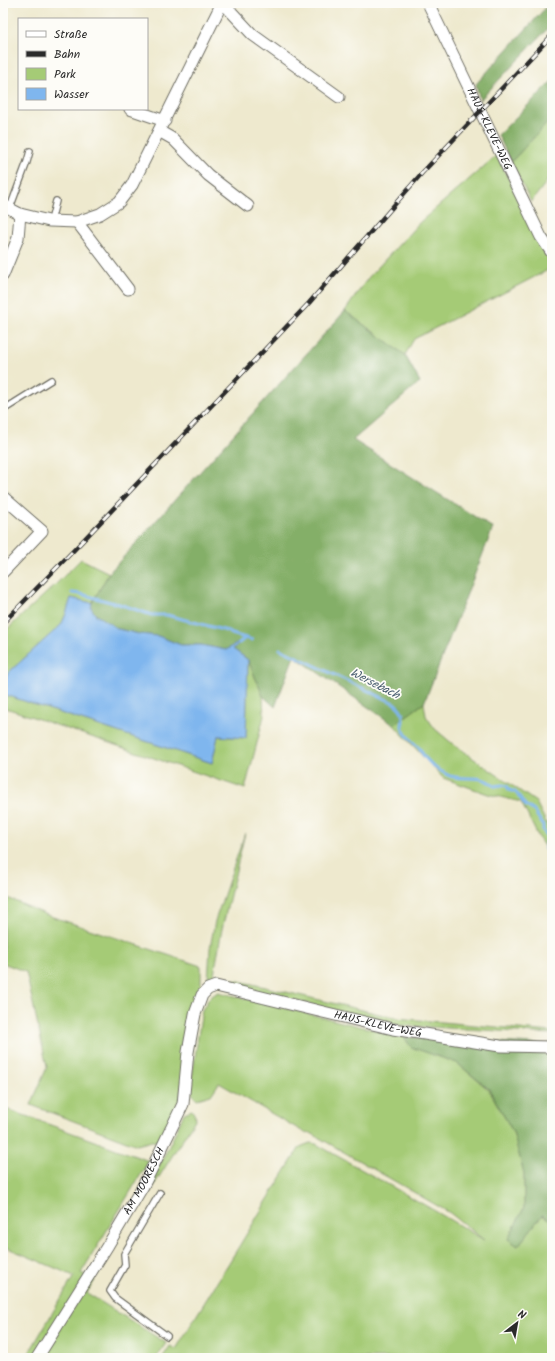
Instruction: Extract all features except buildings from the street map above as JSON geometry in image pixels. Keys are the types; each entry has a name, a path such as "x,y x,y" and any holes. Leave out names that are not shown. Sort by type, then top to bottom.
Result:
{"street":[{"path":"6,207 20,214 51,221 77,222 100,214 119,202 132,185 165,121 222,3 253,35 339,97"},
{"name":"HAUS-KLEVE-WEG","path":"428,3 541,237 552,253"},
{"path":"133,110 165,121"},
{"path":"159,132 173,139 208,175 248,206"},
{"path":"3,275 18,238 20,214"},
{"path":"77,222 128,289"},
{"path":"3,497 42,531 3,572"},
{"name":"HAUS-KLEVE-WEG","path":"208,989 216,986 393,1029 500,1046 552,1047"},
{"name":"AM MOORESCH","path":"37,1358 143,1186 183,1104 188,1052 195,1014 202,995 208,989"}],"lane":[{"path":"6,207 27,162 30,151"},
{"path":"51,221 56,202"},
{"path":"3,410 51,380"},
{"path":"160,1194 124,1254 125,1265 110,1291 115,1298 167,1336"}],"green space":[{"path":"550,3 552,3 552,24 480,100 476,84"},
{"path":"552,81 552,118 511,162 498,135"},
{"path":"552,118 552,175 531,202 511,162"},
{"path":"497,155 543,250 552,263 552,268 414,339 405,355 345,311 368,278 420,222"},
{"path":"345,311 405,355 420,382 353,440 493,528 424,703 394,725 294,656 275,707 263,696 248,660 233,649 239,643 226,650 201,645 181,645 158,636 139,634 118,629 96,615 91,608 92,603 109,573"},
{"path":"81,559 109,573 92,603 71,598 61,625 8,673 3,686 3,633"},
{"path":"248,660 263,696 264,716 245,789 3,707 3,694 212,763 218,736 246,738"},
{"path":"424,703 426,716 435,729 454,745 536,802 552,834 552,858 540,840 521,802 488,794 443,778 394,725"},
{"path":"245,833 222,929 214,975 396,1018 552,1032 552,1034 395,1025 208,980 210,948 215,921"},
{"path":"3,896 47,915 201,966 201,985 193,1012 180,1099 161,1142 152,1141 137,1145 31,1105 47,1067 26,972 3,963"},
{"path":"218,992 404,1037 411,1047 457,1063 489,1090 513,1132 524,1173 524,1208 508,1239 518,1246 542,1215 552,1221 552,1358 162,1358 170,1346 176,1349 300,1147 310,1143 316,1144 484,1240 450,1213 309,1132 307,1134 219,1083 211,1095 197,1099 190,1091 202,1010 209,998"},
{"path":"404,1037 552,1045 552,1221 542,1215 518,1246 508,1239 524,1208 524,1173 513,1132 489,1089 457,1063 411,1047"},
{"path":"3,1108 149,1161 81,1273 95,1280 87,1293 166,1343 156,1358 26,1358 74,1276 3,1246"},
{"path":"192,1110 196,1118 149,1193 145,1190 166,1152 184,1113"}],"water":[{"path":"71,598 92,603 91,608 96,615 118,629 139,634 158,636 181,645 201,645 226,650 238,642 239,643 233,649 248,660 246,738 218,736 212,763 3,694 3,686 8,673 61,625"}],"waterway":[{"name":"Wersebach","path":"72,593 119,604 152,615 167,615 227,631 252,640"},
{"name":"Wersebach","path":"239,643 245,638"},
{"name":"Wersebach","path":"280,649 394,703 402,712 402,727 405,733 437,769 450,776 479,778 494,786 507,786 509,790 515,792 519,796 525,805 534,811 543,825 543,830 547,837 545,848 552,853"}],"railway":[{"path":"3,623 309,303 422,173 552,35"}]}
